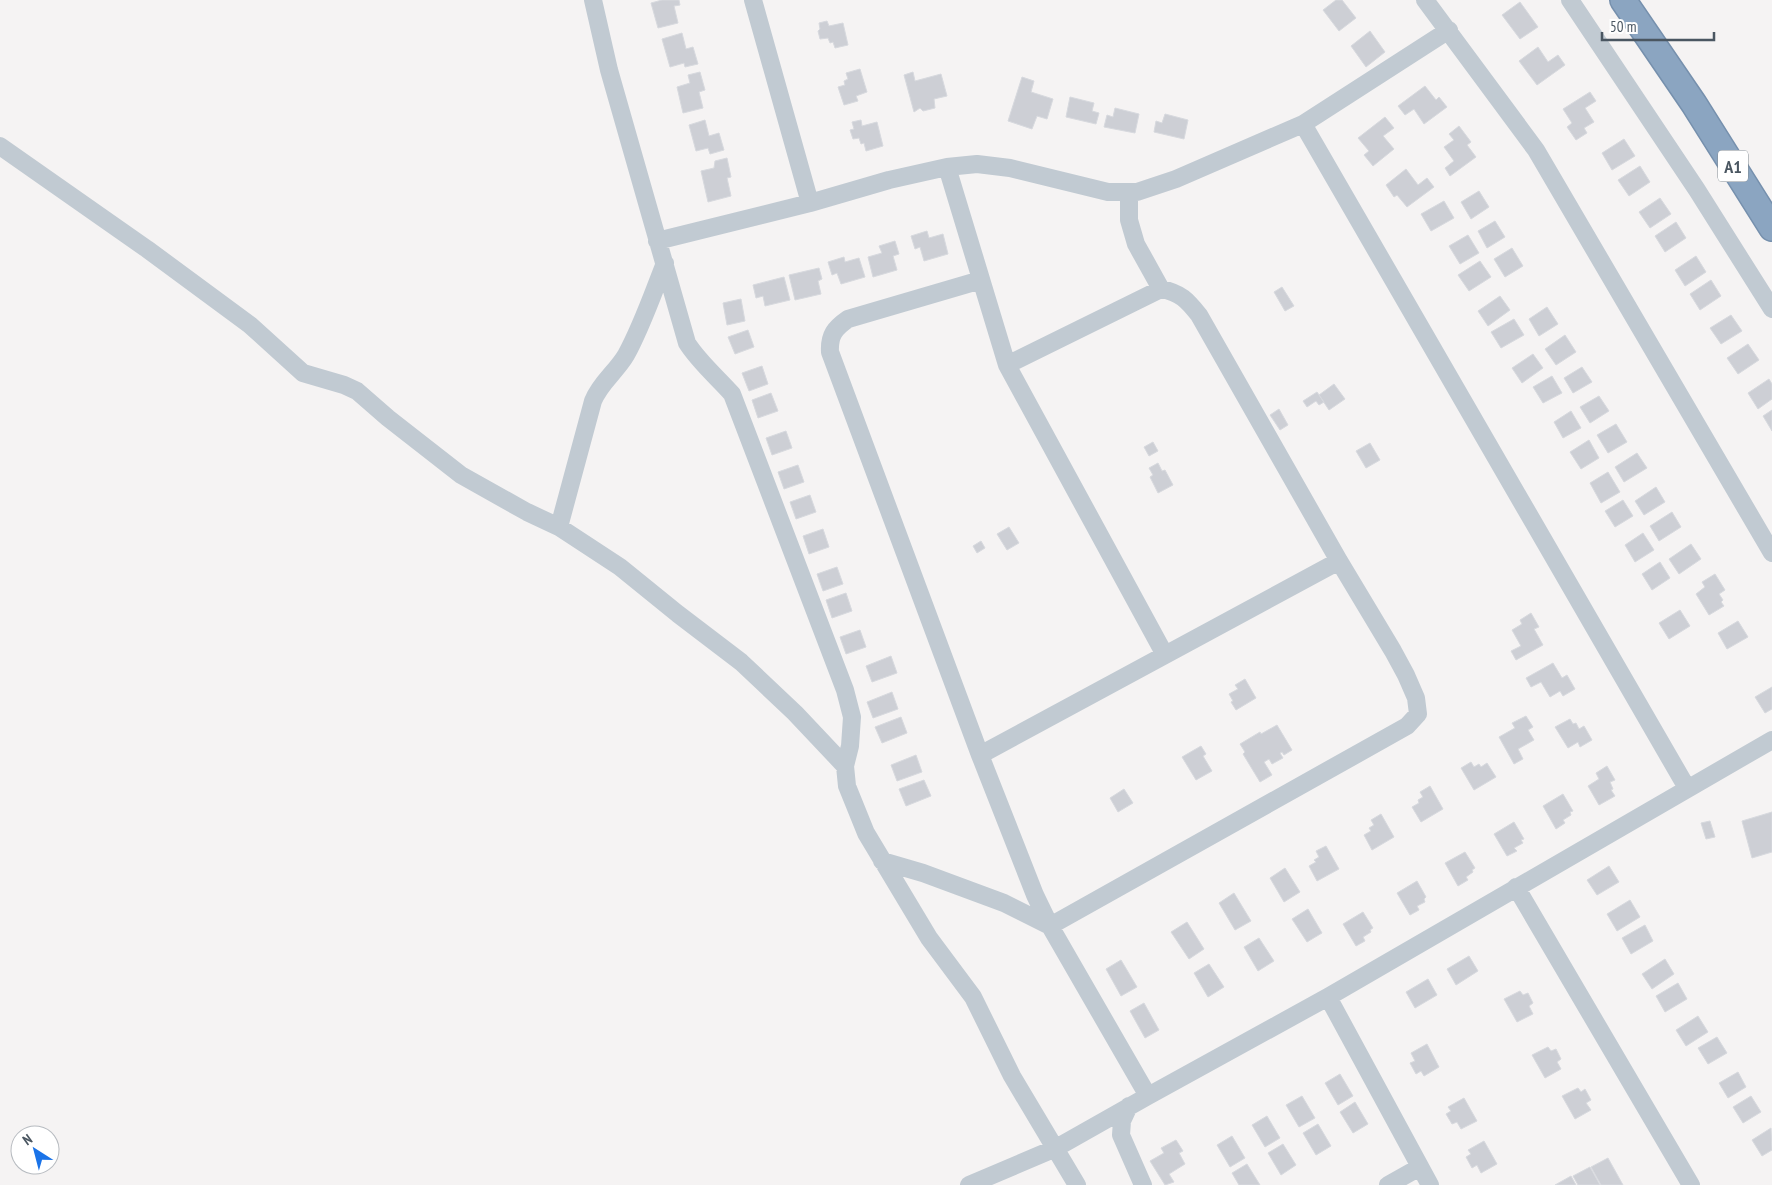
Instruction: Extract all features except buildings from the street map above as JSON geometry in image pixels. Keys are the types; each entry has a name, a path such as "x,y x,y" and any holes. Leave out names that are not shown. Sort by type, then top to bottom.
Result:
{"highway":[{"name":"A1","path":"1623,0 1694,104 1772,228"}],"street":[{"path":"593,0 609,70 687,343 697,358 732,394 845,690 852,717 850,746 844,766 847,786 866,833 929,938 973,997 1012,1076 1077,1185"},
{"path":"753,0 810,203"},
{"path":"1425,0 1536,150 1772,553"},
{"path":"1570,0 1697,190 1772,309"},
{"path":"657,241 810,203 889,180 947,167 977,164 1010,168 1108,192 1137,192 1176,179 1303,124 1448,30"},
{"path":"1303,124 1687,788"},
{"path":"0,146 250,325 303,373 344,385 357,391 388,418 461,475 559,528 620,567 741,662 795,713 844,766"},
{"path":"947,167 1007,365 1165,655"},
{"path":"1129,192 1129,220 1136,244 1161,289"},
{"path":"559,528 596,392 619,367 629,349 665,263"},
{"path":"981,280 848,319 837,327 830,344 830,352 980,755 1035,895 1050,926 1148,1096"},
{"path":"1007,365 1161,289 1174,292 1187,300 1198,315 1406,675 1416,698 1418,714 1407,726 1050,926"},
{"path":"980,755 1339,561"},
{"path":"969,1185 1056,1148 1328,997 1772,740"},
{"path":"882,861 923,873 1004,902 1050,926"},
{"path":"1516,887 1691,1185"},
{"path":"1328,997 1430,1185"},
{"path":"1129,1106 1122,1121 1120,1134 1143,1185"},
{"path":"1388,1185 1420,1167"}]}
